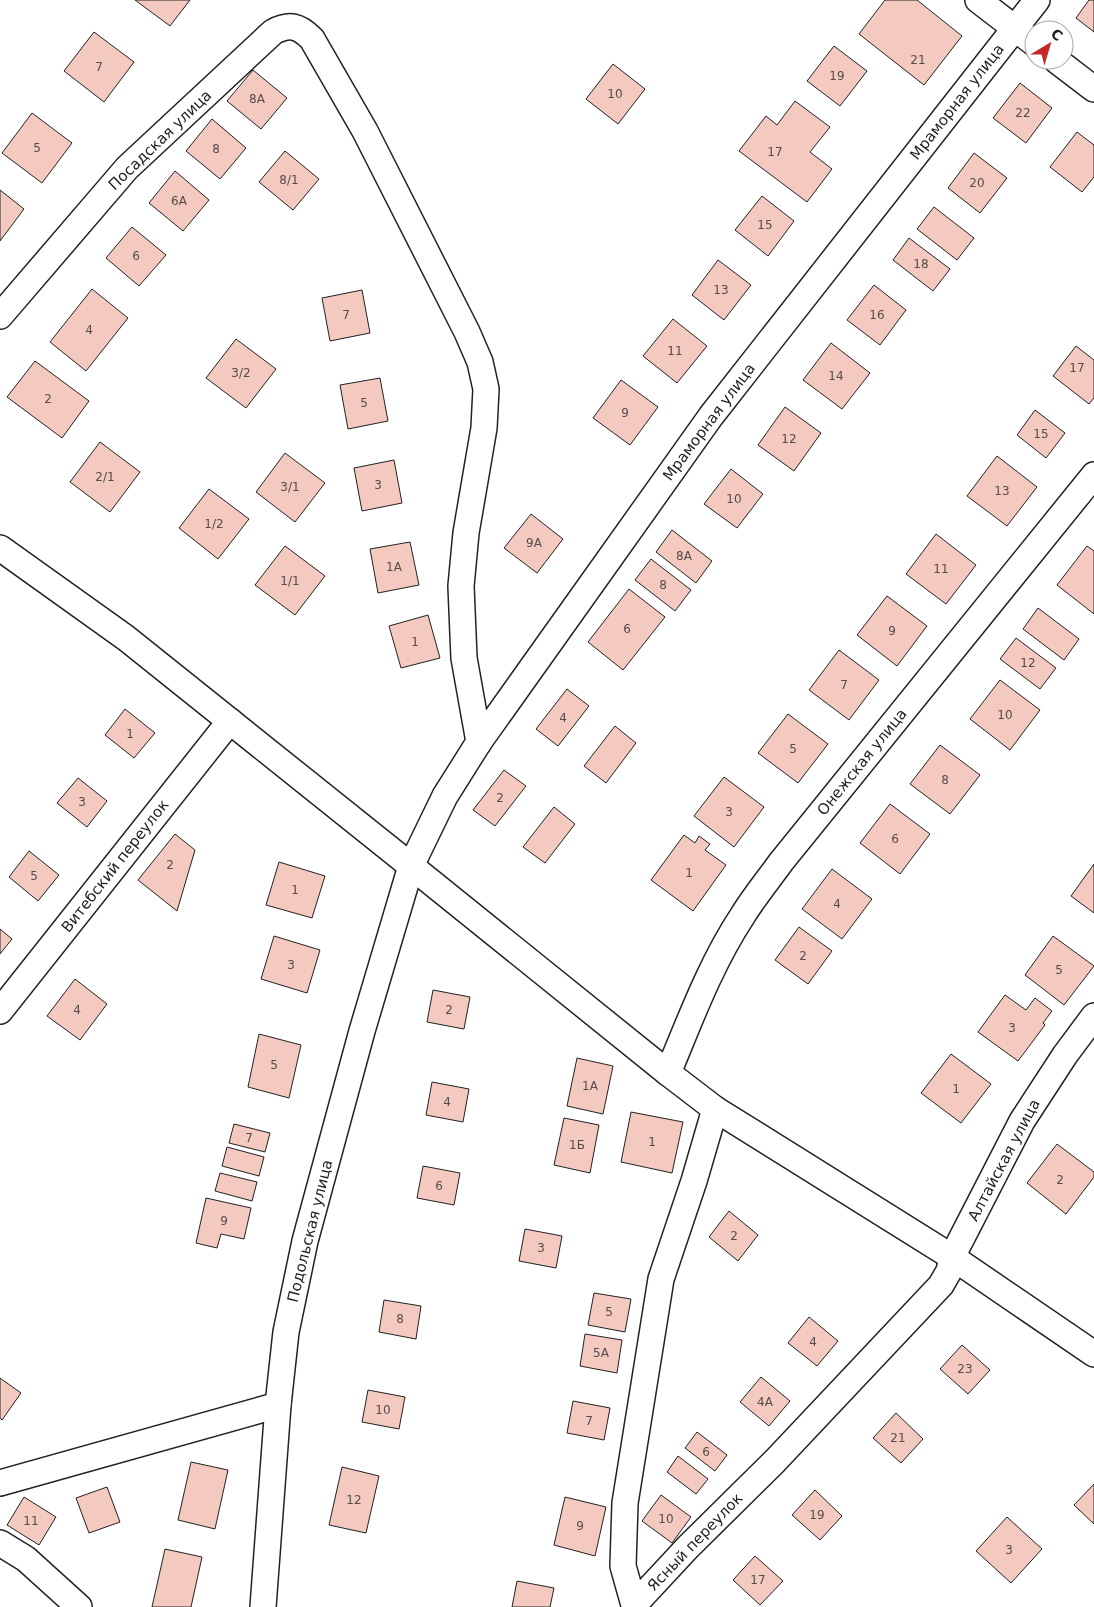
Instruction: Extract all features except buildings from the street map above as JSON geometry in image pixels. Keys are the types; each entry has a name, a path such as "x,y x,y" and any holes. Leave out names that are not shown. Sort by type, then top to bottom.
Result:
{"street":[{"path":"978,0 1024,36"},
{"name":"Мраморная улица","path":"411,866 445,796 479,742 711,416 1037,0"},
{"name":"Посадская улица","path":"0,316 126,168 273,32 284,26 293,26 304,31 312,39 365,131 467,332 480,362 486,389 484,428 466,534 461,586 464,658 479,742"},
{"path":"1069,70 1094,89"},
{"name":"Онежская улица","path":"668,1073 698,1000 742,915 781,862 1094,475"},
{"path":"0,548 126,638 715,1109 952,1257 1094,1354"},
{"name":"Витебский переулок","path":"0,1011 230,721"},
{"name":"Подольская улица","path":"263,1607 278,1405 286,1332 306,1241 362,1030 411,866"},
{"name":"Алтайская улица","path":"952,1257 1022,1121 1065,1055 1094,1016"},
{"name":"Ясный переулок","path":"633,1606 623,1566 625,1503 661,1279 694,1181 715,1109"},
{"name":"Ясный переулок","path":"633,1606 688,1547 775,1461 941,1285 949,1271 952,1257"},
{"path":"0,1483 278,1405"},
{"path":"0,1543 26,1559 79,1607"}]}
